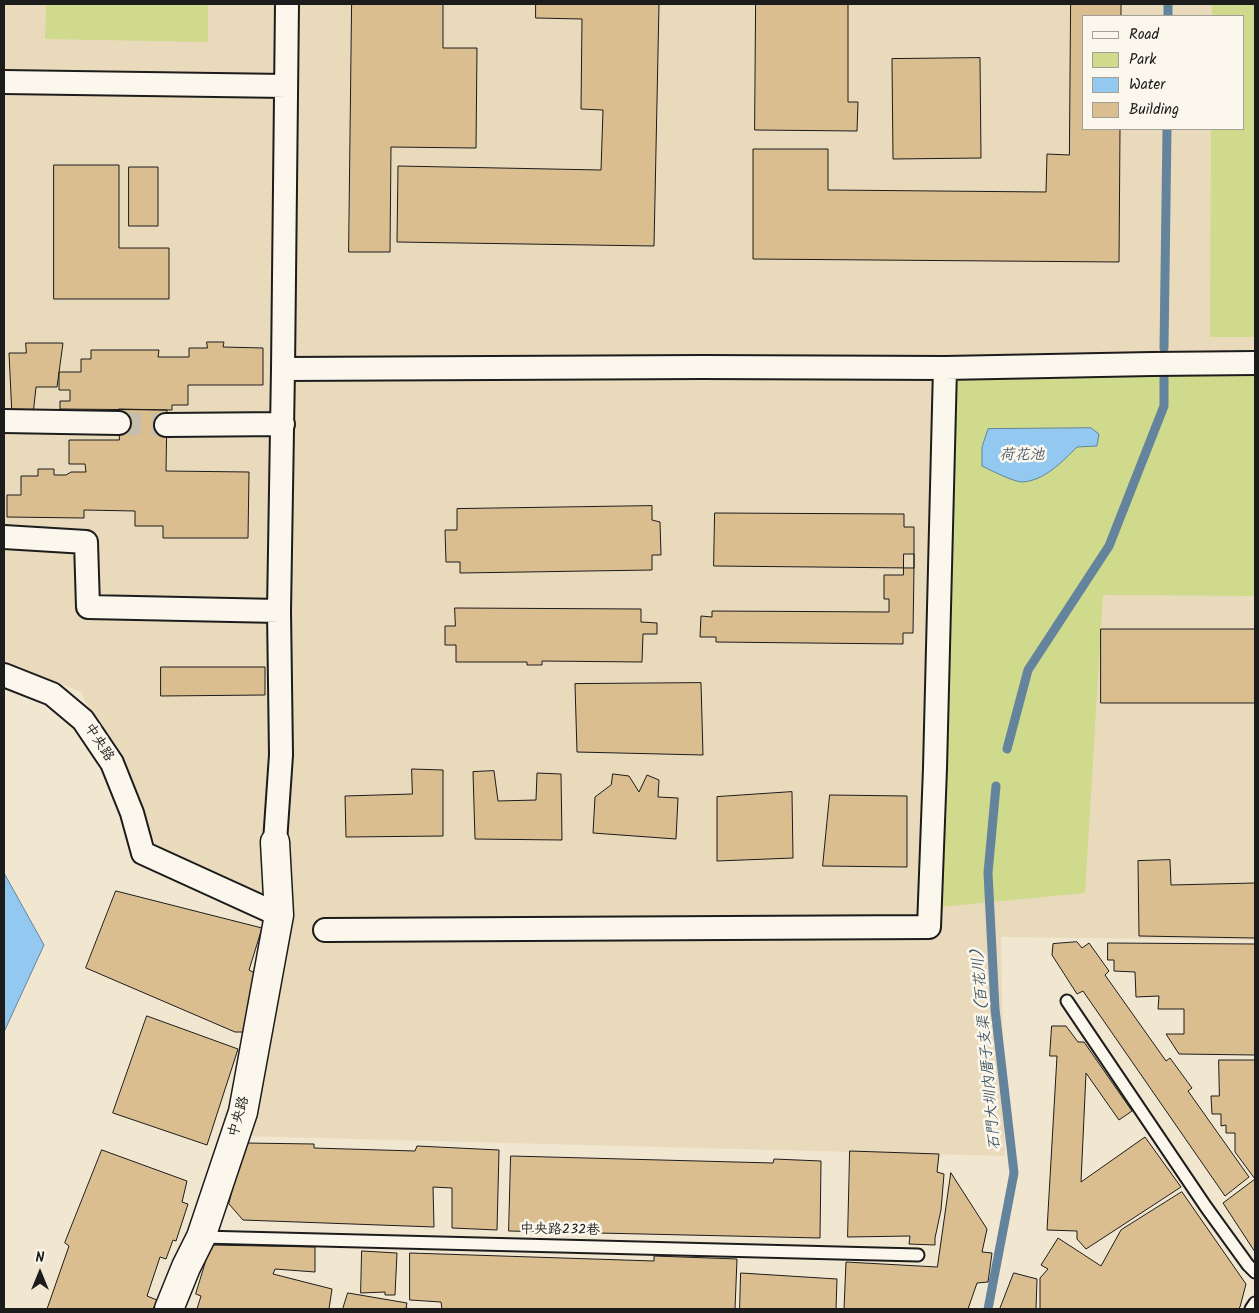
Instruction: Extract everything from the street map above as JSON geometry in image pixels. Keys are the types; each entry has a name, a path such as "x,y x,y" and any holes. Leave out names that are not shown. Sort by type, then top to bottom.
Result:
{"street":[{"path":"275,842 281,755 279,611 283,424 287,4"},
{"path":"4,82 286,86"},
{"path":"283,370 692,367 945,368 1255,363"},
{"path":"326,930 929,927 945,368"},
{"path":"4,421 119,423"},
{"path":"166,425 283,424"},
{"path":"4,537 86,542 88,607 279,611"},
{"name":"中央路","path":"4,675 52,694 83,720 112,763 132,813 143,853 279,915"},
{"name":"中央路","path":"169,1309 186,1266 201,1237 243,1112 279,915 275,842"}],"lane":[{"path":"1067,1001 1206,1207 1255,1272"},
{"name":"中央路232巷","path":"201,1237 918,1255"},
{"path":"1251,1309 1255,1303"}],"shaded area":[{"path":"4,4 1255,4 1255,940 1001,937 1005,1156 240,1136 289,899 168,869 81,692 4,661"}],"green space":[{"path":"46,4 208,4 208,42 45,39"},
{"path":"1212,4 1255,4 1255,337 1210,337 1211,130 1244,130 1244,15 1212,15"},
{"path":"1255,365 1255,596 1103,595 1085,893 930,908 945,368"}],"water":[{"name":"荷花池","path":"1091,428 1099,434 1097,446 1077,447 1052,470 1030,481 1022,482 1002,476 982,466 982,447 988,429"},
{"path":"4,873 44,945 4,1032"}],"building":[{"path":"352,4 443,4 443,48 477,48 476,148 391,147 390,252 349,252"},
{"path":"536,4 659,4 654,246 397,242 398,166 601,170 603,110 581,109 582,19 536,18"},
{"path":"756,4 848,4 848,102 858,102 857,131 755,130"},
{"path":"1071,4 1121,4 1121,15 1082,15 1082,130 1120,130 1119,262 753,259 753,149 828,149 828,190 1046,192 1047,154 1069,155"},
{"path":"980,58 981,158 893,159 892,59"},
{"path":"54,165 119,165 119,248 169,248 169,299 54,299"},
{"path":"129,167 158,167 158,226 129,226"},
{"path":"207,342 224,342 223,347 263,348 263,385 188,385 188,405 172,405 172,410 60,409 60,401 70,401 70,390 59,390 59,372 81,372 81,359 91,359 91,350 159,350 158,357 189,357 189,348 207,348"},
{"path":"26,343 63,343 57,387 36,387 33,415 12,416 9,353 26,353"},
{"path":"119,409 167,410 166,471 249,472 248,538 163,538 163,526 135,526 135,511 84,510 84,518 7,517 7,495 21,495 21,476 38,476 38,469 54,469 54,475 86,472 85,464 69,464 69,440 119,440"},
{"path":"652,506 652,520 660,522 661,555 652,555 652,570 460,573 460,562 446,562 445,530 457,530 457,509"},
{"path":"715,513 904,514 904,527 914,527 914,568 714,566"},
{"path":"904,554 914,554 914,568 913,633 903,633 903,644 716,642 716,637 700,637 701,616 712,617 712,611 889,612 889,599 884,599 884,575 903,575"},
{"path":"455,608 641,609 641,622 657,623 657,634 643,634 642,662 542,661 542,665 527,665 527,662 456,662 456,645 445,645 445,626 455,626"},
{"path":"1101,629 1255,629 1255,703 1101,703"},
{"path":"161,667 265,667 265,695 161,696"},
{"path":"701,683 703,755 577,752 575,684"},
{"path":"412,769 443,770 443,836 346,837 345,796 412,794"},
{"path":"494,771 498,801 536,800 537,773 561,774 562,840 475,839 473,772"},
{"path":"613,774 629,776 639,792 647,775 659,780 658,797 678,798 676,839 593,833 595,797 611,785"},
{"path":"792,792 793,858 717,861 717,797"},
{"path":"830,795 907,796 907,867 823,866"},
{"path":"1170,860 1171,885 1255,883 1255,938 1139,936 1138,861"},
{"path":"116,891 262,928 249,970 255,973 243,1032 235,1032 86,968"},
{"path":"1077,942 1082,948 1089,943 1109,971 1105,975 1166,1061 1170,1058 1192,1088 1188,1091 1249,1177 1225,1196 1083,991 1077,994 1052,955 1053,944"},
{"path":"1108,943 1255,944 1255,1055 1179,1054 1166,1034 1184,1034 1184,1009 1158,1009 1159,996 1136,997 1135,972 1114,971 1114,960 1108,960"},
{"path":"147,1016 238,1049 207,1145 113,1113"},
{"path":"1052,1026 1066,1026 1078,1042 1084,1042 1132,1111 1119,1120 1086,1073 1081,1182 1145,1137 1181,1187 1086,1249 1077,1239 1077,1231 1047,1230 1057,1056 1050,1056"},
{"path":"1219,1060 1255,1060 1255,1179 1235,1152 1235,1133 1226,1133 1226,1125 1221,1126 1221,1114 1212,1114 1211,1096 1219,1096"},
{"path":"245,1143 314,1144 314,1148 415,1151 417,1146 499,1150 497,1230 452,1228 452,1188 433,1187 434,1227 243,1220 229,1204"},
{"path":"102,1150 187,1181 182,1202 188,1204 176,1241 173,1240 166,1259 160,1257 147,1296 157,1300 153,1309 47,1309 69,1246 65,1243"},
{"path":"850,1151 939,1154 937,1172 944,1174 941,1210 935,1245 909,1244 910,1236 848,1237"},
{"path":"511,1156 773,1163 774,1159 821,1161 820,1238 509,1231"},
{"path":"951,1173 987,1229 982,1252 992,1253 988,1282 977,1283 968,1309 844,1309 846,1262 937,1267"},
{"path":"1255,1179 1255,1252 1223,1203"},
{"path":"1182,1192 1246,1284 1238,1309 1040,1309 1040,1278 1048,1269 1041,1265 1058,1238 1101,1266 1121,1230"},
{"path":"211,1245 315,1247 315,1272 275,1269 273,1274 332,1289 329,1309 197,1309 201,1296 196,1294"},
{"path":"362,1251 397,1253 395,1295 385,1295 385,1292 361,1293"},
{"path":"410,1253 654,1261 654,1256 737,1259 735,1309 442,1309 441,1302 410,1300"},
{"path":"741,1273 837,1279 836,1309 740,1309"},
{"path":"1014,1273 1037,1279 1036,1309 1000,1309"},
{"path":"348,1293 407,1303 406,1308 411,1309 343,1309"}],"waterway":[{"name":"石門大圳內厝子支渠 (百花川)","path":"1168,4 1168,15"},
{"name":"石門大圳內厝子支渠 (百花川)","path":"1164,348 1167,130"},
{"name":"石門大圳內厝子支渠 (百花川)","path":"1007,749 1028,670 1109,546 1164,406 1164,378"},
{"name":"石門大圳內厝子支渠 (百花川)","path":"988,1309 1014,1173 995,1009 988,873 996,786"}],"tunnel":[{"path":"119,423 166,425"}]}
